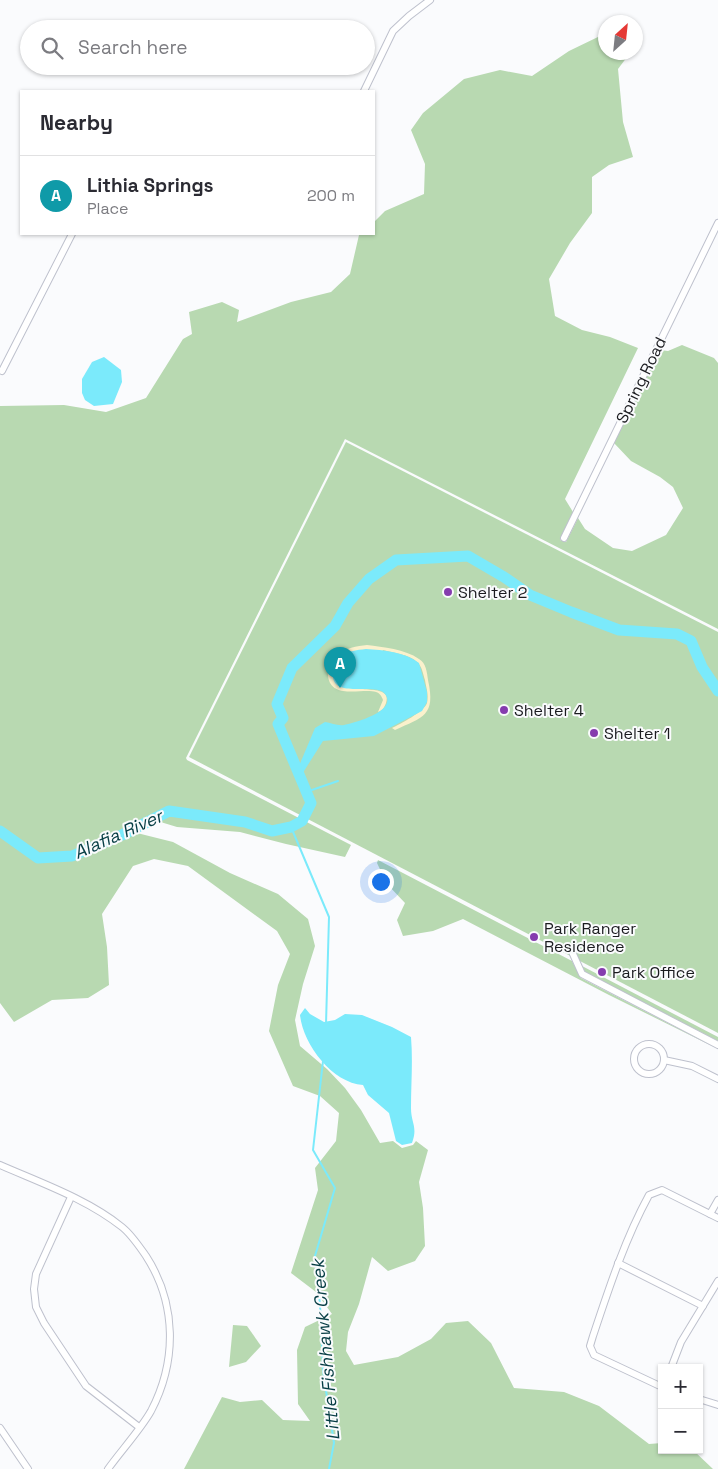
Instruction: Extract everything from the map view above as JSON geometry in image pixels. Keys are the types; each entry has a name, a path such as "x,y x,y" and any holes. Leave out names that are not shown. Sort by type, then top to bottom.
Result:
{"street":[{"path":"375,68 393,31 430,0"},
{"path":"364,90 372,75"},
{"name":"Spring Road","path":"564,538 718,223"},
{"path":"2,371 71,235"},
{"path":"573,954 582,974 718,1045"},
{"path":"650,1044 660,1048 664,1060 659,1070 647,1074 637,1068 634,1058 639,1048 650,1044"},
{"path":"664,1060 692,1066 718,1079"},
{"path":"0,1165 99,1211 123,1228 139,1245 152,1266 166,1298 170,1321 170,1344 167,1367 160,1391 150,1413 108,1469"},
{"path":"658,1385 594,1355 590,1346 618,1263 649,1194 662,1190 718,1218"},
{"path":"71,1197 36,1274 34,1289 36,1307 44,1323 86,1386 139,1427"},
{"path":"710,1214 718,1200"},
{"path":"618,1263 702,1306"},
{"path":"673,1364 681,1342 718,1281"},
{"path":"703,1400 718,1405"},
{"path":"0,1428 28,1469"}],"green space":[{"path":"598,37 598,60 625,60 618,69 623,122 633,157 609,165 592,177 592,213 570,243 549,279 555,316 582,330 610,337 638,348 565,499 573,512 560,540 566,542 578,518 585,529 613,548 632,551 666,535 683,508 673,487 660,477 631,461 614,443 660,350 668,351 682,345 714,358 718,363 718,629 345,439 186,758 351,845 345,857 240,832 177,827 144,817 133,832 173,842 230,873 278,894 308,919 315,946 303,984 295,1020 300,1046 327,1069 345,1088 361,1110 380,1143 393,1141 402,1148 413,1145 416,1141 428,1150 419,1182 423,1208 425,1246 415,1261 388,1271 372,1257 359,1304 348,1332 346,1351 354,1365 398,1357 431,1339 446,1323 468,1321 491,1343 514,1388 564,1392 599,1406 649,1444 658,1443 658,1454 697,1454 713,1469 184,1469 222,1397 240,1402 262,1400 283,1420 310,1421 298,1404 297,1350 305,1327 332,1314 316,1292 291,1273 318,1190 315,1168 336,1141 339,1113 320,1096 293,1086 269,1031 278,985 290,954 277,931 188,866 154,859 133,866 102,914 107,947 109,985 88,998 52,1000 14,1022 0,1003 0,406 64,405 106,412 146,398 183,339 192,334 189,312 222,302 239,310 237,322 291,302 331,292 350,274 359,235 375,235 375,221 385,211 424,194 425,164 411,130 423,113 464,79 500,70 532,76 569,51"},
{"path":"346,442 718,632 718,1033 189,757"},
{"path":"378,860 572,961 581,978 718,1049 463,919 433,931 403,936 397,920 405,903 387,884 377,863"},
{"path":"582,966 718,1037 718,1041 585,972"},
{"path":"233,1325 247,1326 261,1346 246,1362 229,1367"}],"sand":[{"path":"367,645 401,651 423,663 426,668 430,701 425,714 420,718 395,730 392,728 417,714 427,703 427,691 421,668 414,659 405,655 383,650 363,689 380,691 386,695 385,706 378,712 383,700 381,695 370,691 341,691 330,683 329,670 336,657 348,649"}],"water":[{"path":"104,357 121,370 122,382 113,404 94,406 85,400 82,393 82,379 92,362"},
{"path":"366,649 401,654 419,663 427,692 427,702 422,711 374,736 323,741 299,779 296,773 315,728 325,722 342,725 356,722 373,715 385,706 387,700 385,694 380,691 374,689 349,689 336,684 333,678 332,672 336,662 342,655 355,650"},
{"path":"305,1008 310,1014 324,1022 335,1020 345,1014 362,1015 411,1037 411,1113 414,1129 412,1143 402,1145 396,1141 389,1113 368,1095 363,1085 352,1083 340,1077 321,1060 313,1049 302,1026 300,1015"}],"waterway":[{"name":"Alafia River","path":"0,831 38,858 72,856 122,835 169,811 245,822 272,831 291,827 302,821 311,803 278,724 283,718 277,704 292,668 335,626 348,603 369,579 396,560 468,556 530,595 619,630 677,634 691,641 702,667 718,691"},
{"path":"306,792 338,781"},
{"name":"Little Fishhawk Creek","path":"291,827 329,917 326,1024"},
{"name":"Little Fishhawk Creek","path":"323,1061 313,1150 335,1188 315,1256 320,1305 323,1371 334,1443 329,1469"}],"place":[{"name":"Shelter 2","path":"448,592"},
{"name":"Lithia Springs","path":"340,688"},
{"name":"Shelter 4","path":"504,710"},
{"name":"Shelter 1","path":"594,733"},
{"name":"Park Ranger Residence","path":"534,937"},
{"name":"Park Office","path":"602,972"}]}
